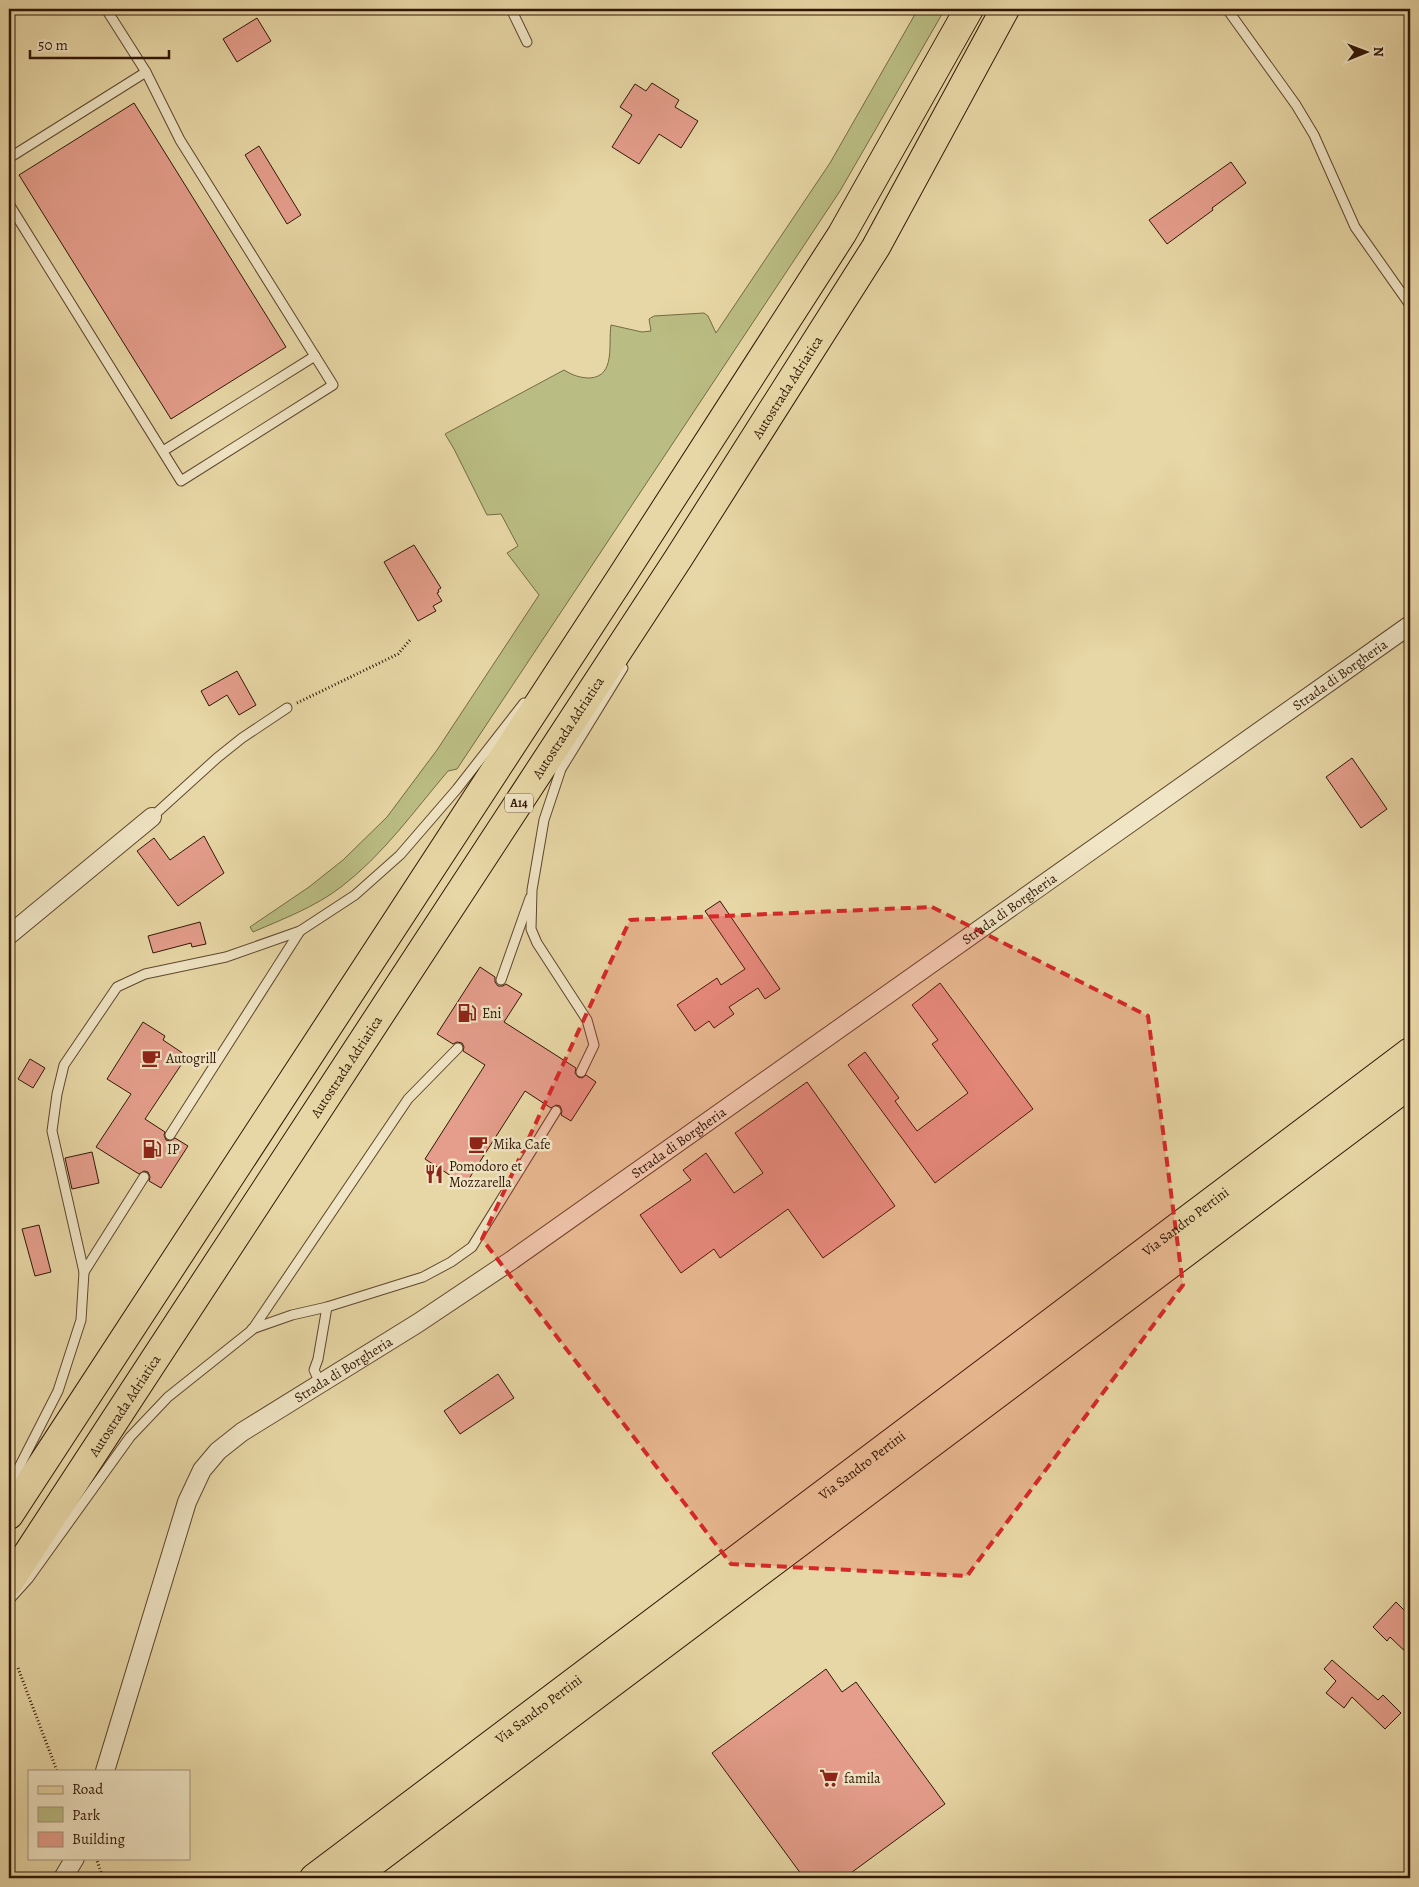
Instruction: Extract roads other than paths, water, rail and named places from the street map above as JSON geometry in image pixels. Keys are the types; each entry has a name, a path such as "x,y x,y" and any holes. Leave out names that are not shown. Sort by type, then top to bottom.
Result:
{"main road":[{"path":"9,1515 622,576 842,234 969,9"},
{"name":"Autostrada Adriatica","path":"9,1582 678,559 876,247 1005,9"},
{"name":"Via Sandro Pertini","path":"314,1878 1410,1052"},
{"name":"Via Sandro Pertini","path":"352,1878 1410,1084"}],"street":[{"name":"Strada di Borgheria","path":"105,1770 187,1502 202,1470 218,1452 242,1432 418,1323 512,1260 1410,625"},
{"path":"9,935 152,816"},
{"path":"63,1878 74,1860"}],"lane":[{"path":"9,204 181,480 333,385 180,140 146,72 106,9"},
{"path":"511,9 527,42"},
{"path":"1227,9 1296,105 1314,135 1356,227 1410,304"},
{"path":"9,158 146,72"},
{"path":"163,451 315,356"},
{"path":"643,630 678,559"},
{"path":"549,671 622,576"},
{"path":"581,1072 594,1045 587,1020 537,943 531,929 532,890 544,820 561,769 630,656"},
{"path":"9,1487 58,1391 81,1320 84,1272 52,1131 57,1094 64,1065 117,987 145,974 226,957 300,931 355,895 400,855 457,788 530,694"},
{"path":"152,816 217,758 242,738 287,708"},
{"path":"501,980 532,890"},
{"path":"170,1135 300,931"},
{"path":"9,1600 28,1578 130,1437 168,1397 252,1330 408,1099 458,1048"},
{"path":"252,1330 292,1315 327,1307 423,1277 451,1262 472,1247 556,1111"},
{"path":"84,1272 144,1178"},
{"path":"320,1383 314,1370 318,1359 327,1307"}],"place":[{"name":"Eni","path":"467,1013"},
{"name":"Autogrill","path":"151,1058"},
{"name":"Mika Cafe","path":"478,1144"},
{"name":"IP","path":"152,1149"},
{"name":"Pomodoro et Mozzarella","path":"434,1174"},
{"name":"famila","path":"829,1778"}]}
